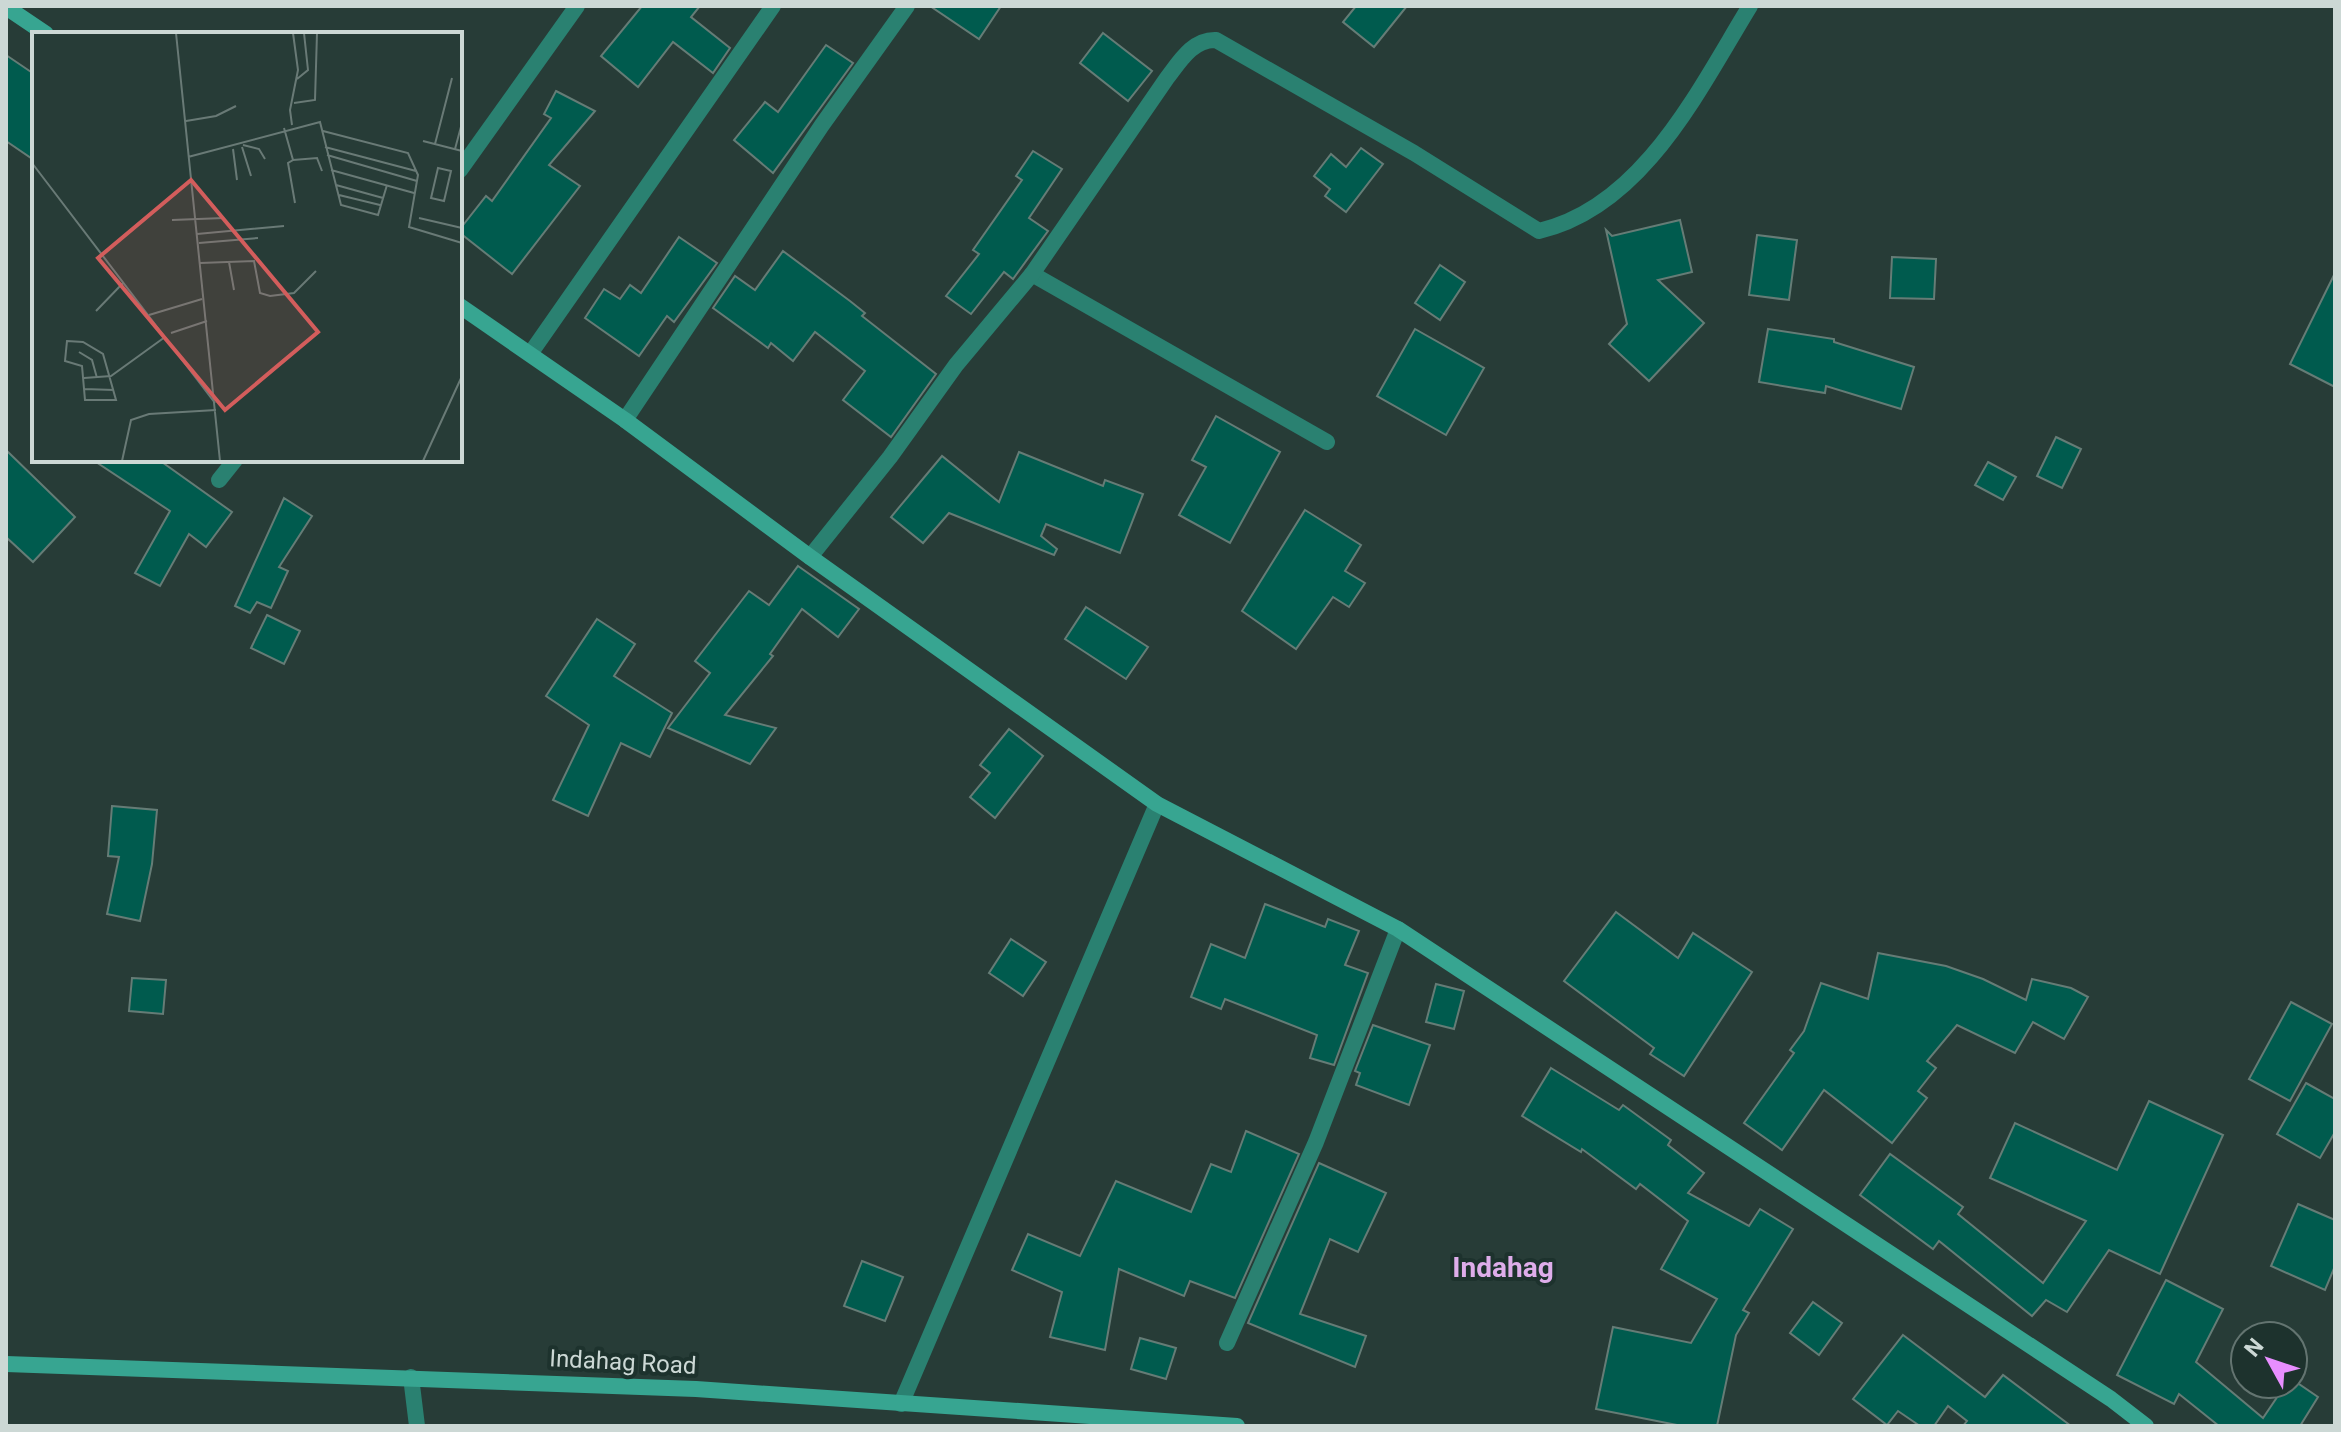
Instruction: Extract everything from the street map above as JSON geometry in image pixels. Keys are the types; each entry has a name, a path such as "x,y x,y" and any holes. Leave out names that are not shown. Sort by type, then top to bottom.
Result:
{"main road":[{"path":"6,7 43,32"},
{"path":"462,307 625,420 810,557 1157,804 1398,929 2098,1390 2146,1426"},
{"name":"Indahag Road","path":"6,1364 696,1389 1237,1426"}],"street":[{"path":"462,167 577,6"},
{"path":"530,354 773,6"},
{"path":"625,420 822,125 907,6"},
{"path":"810,557 890,457 956,365 1032,274 1167,78 1191,49 1205,40 1216,40 1414,153 1539,231 1561,226 1589,210 1642,165 1679,120 1750,6"},
{"path":"1032,274 1327,442"},
{"path":"219,480 233,462"},
{"path":"901,1404 1157,804"},
{"path":"1227,1343 1316,1142 1398,929"},
{"path":"411,1377 417,1426"}],"building":[{"path":"642,6 700,6 691,17 730,48 713,73 673,42 638,87 601,56"},
{"path":"930,6 1001,6 979,39"},
{"path":"1356,6 1407,6 1374,47 1343,22"},
{"path":"1103,33 1152,71 1128,101 1080,63"},
{"path":"826,45 853,63 773,173 734,140 765,102 778,112"},
{"path":"6,55 32,73 32,159 6,141"},
{"path":"556,91 595,111 549,165 580,186 512,274 462,235 462,226 486,196 492,201 551,118 544,114"},
{"path":"1361,148 1383,164 1346,212 1325,196 1330,189 1314,176 1331,154 1346,167"},
{"path":"1033,151 1062,169 1029,218 1048,231 1013,279 1004,272 971,314 946,296 979,254 973,250 1022,180 1016,176"},
{"path":"1680,220 1692,272 1658,280 1704,323 1649,381 1609,344 1627,324 1606,230 1612,236"},
{"path":"1757,235 1797,240 1789,300 1749,295"},
{"path":"679,237 717,263 674,322 667,316 639,356 585,318 604,289 620,299 630,285 641,293"},
{"path":"783,251 865,313 862,316 936,374 891,437 843,400 865,371 815,332 793,361 771,343 768,348 713,308 735,276 755,290"},
{"path":"1892,257 1936,259 1934,299 1890,298"},
{"path":"1440,265 1465,282 1440,320 1415,303"},
{"path":"2335,273 2335,387 2290,364"},
{"path":"1415,329 1484,368 1446,435 1377,396"},
{"path":"1768,329 1834,339 1834,342 1914,367 1901,409 1826,386 1825,393 1759,382"},
{"path":"1216,416 1280,452 1230,543 1179,515 1206,467 1192,460"},
{"path":"2056,437 2081,449 2062,488 2037,476"},
{"path":"6,450 75,517 33,562 6,537"},
{"path":"1019,452 1103,486 1105,480 1143,494 1120,553 1046,524 1041,536 1057,549 1054,555 949,513 923,543 891,517 942,456 999,502"},
{"path":"96,462 162,462 232,512 206,547 189,534 160,586 135,573 170,511"},
{"path":"1988,462 2016,477 2003,500 1975,485"},
{"path":"284,498 312,516 279,567 288,571 271,608 257,602 250,613 235,606"},
{"path":"1305,510 1361,545 1345,571 1365,583 1349,607 1333,597 1296,649 1242,611"},
{"path":"798,566 859,609 838,637 802,609 770,654 773,656 725,715 776,728 750,764 668,728 710,673 695,661 749,591 769,605"},
{"path":"1086,607 1148,647 1126,679 1065,639"},
{"path":"267,615 300,631 284,664 251,648"},
{"path":"597,619 635,644 614,676 672,713 650,757 621,743 588,816 553,800 589,725 546,696"},
{"path":"1009,729 1043,756 995,818 970,797 990,773 980,765"},
{"path":"112,806 157,810 152,864 140,921 107,914 119,857 108,856"},
{"path":"1265,904 1325,927 1328,919 1359,931 1345,965 1368,973 1334,1065 1310,1058 1317,1035 1225,999 1221,1009 1191,997 1211,944 1245,958"},
{"path":"1616,912 1678,958 1693,933 1752,972 1684,1076 1650,1054 1654,1048 1564,981"},
{"path":"1011,939 1046,962 1023,996 989,973"},
{"path":"1878,953 1946,966 1983,979 2026,1000 2032,979 2071,988 2088,997 2064,1039 2033,1022 2015,1053 1957,1025 1927,1061 1936,1068 1918,1091 1927,1098 1892,1143 1824,1090 1782,1150 1744,1123 1794,1053 1790,1050 1804,1031 1821,983 1868,999"},
{"path":"132,978 166,980 163,1014 129,1011"},
{"path":"1436,984 1464,991 1454,1029 1426,1022"},
{"path":"2291,1002 2332,1024 2290,1101 2249,1079"},
{"path":"1373,1025 1430,1045 1409,1105 1356,1085 1360,1073 1355,1071"},
{"path":"1551,1068 1619,1110 1623,1105 1671,1140 1668,1145 1704,1173 1688,1193 1749,1226 1760,1209 1793,1229 1743,1310 1749,1313 1736,1335 1717,1426 1682,1426 1596,1409 1613,1327 1691,1343 1717,1299 1661,1269 1688,1221 1640,1184 1636,1189 1582,1149 1581,1152 1522,1116"},
{"path":"2306,1083 2335,1099 2335,1132 2320,1158 2277,1134"},
{"path":"2149,1101 2223,1135 2160,1274 2109,1250 2067,1312 2046,1300 2032,1316 1939,1241 1933,1249 1860,1195 1890,1154 1963,1207 1958,1214 2043,1283 2086,1221 1990,1178 2015,1123 2117,1170"},
{"path":"1246,1131 1299,1154 1235,1298 1190,1281 1184,1296 1119,1269 1105,1350 1050,1337 1062,1292 1012,1270 1028,1234 1080,1256 1116,1181 1191,1212 1211,1164 1231,1172"},
{"path":"1319,1163 1386,1193 1358,1252 1330,1239 1300,1314 1366,1336 1355,1367 1248,1323"},
{"path":"2298,1204 2335,1220 2335,1266 2325,1290 2271,1266"},
{"path":"862,1261 903,1277 885,1321 844,1306"},
{"path":"2166,1280 2223,1309 2196,1362 2229,1390 2229,1400 2241,1400 2263,1418 2275,1400 2309,1400 2309,1391 2318,1397 2300,1426 2219,1426 2179,1394 2174,1404 2117,1375"},
{"path":"1813,1302 1842,1323 1819,1355 1790,1333"},
{"path":"1903,1335 1985,1397 2003,1375 2071,1426 1963,1426 1967,1421 1948,1406 1934,1426 1920,1426 1898,1411 1887,1425 1853,1399"},
{"path":"1140,1338 1176,1348 1166,1379 1131,1369"}],"district":[{"name":"Indahag","path":"1503,1267"}]}
